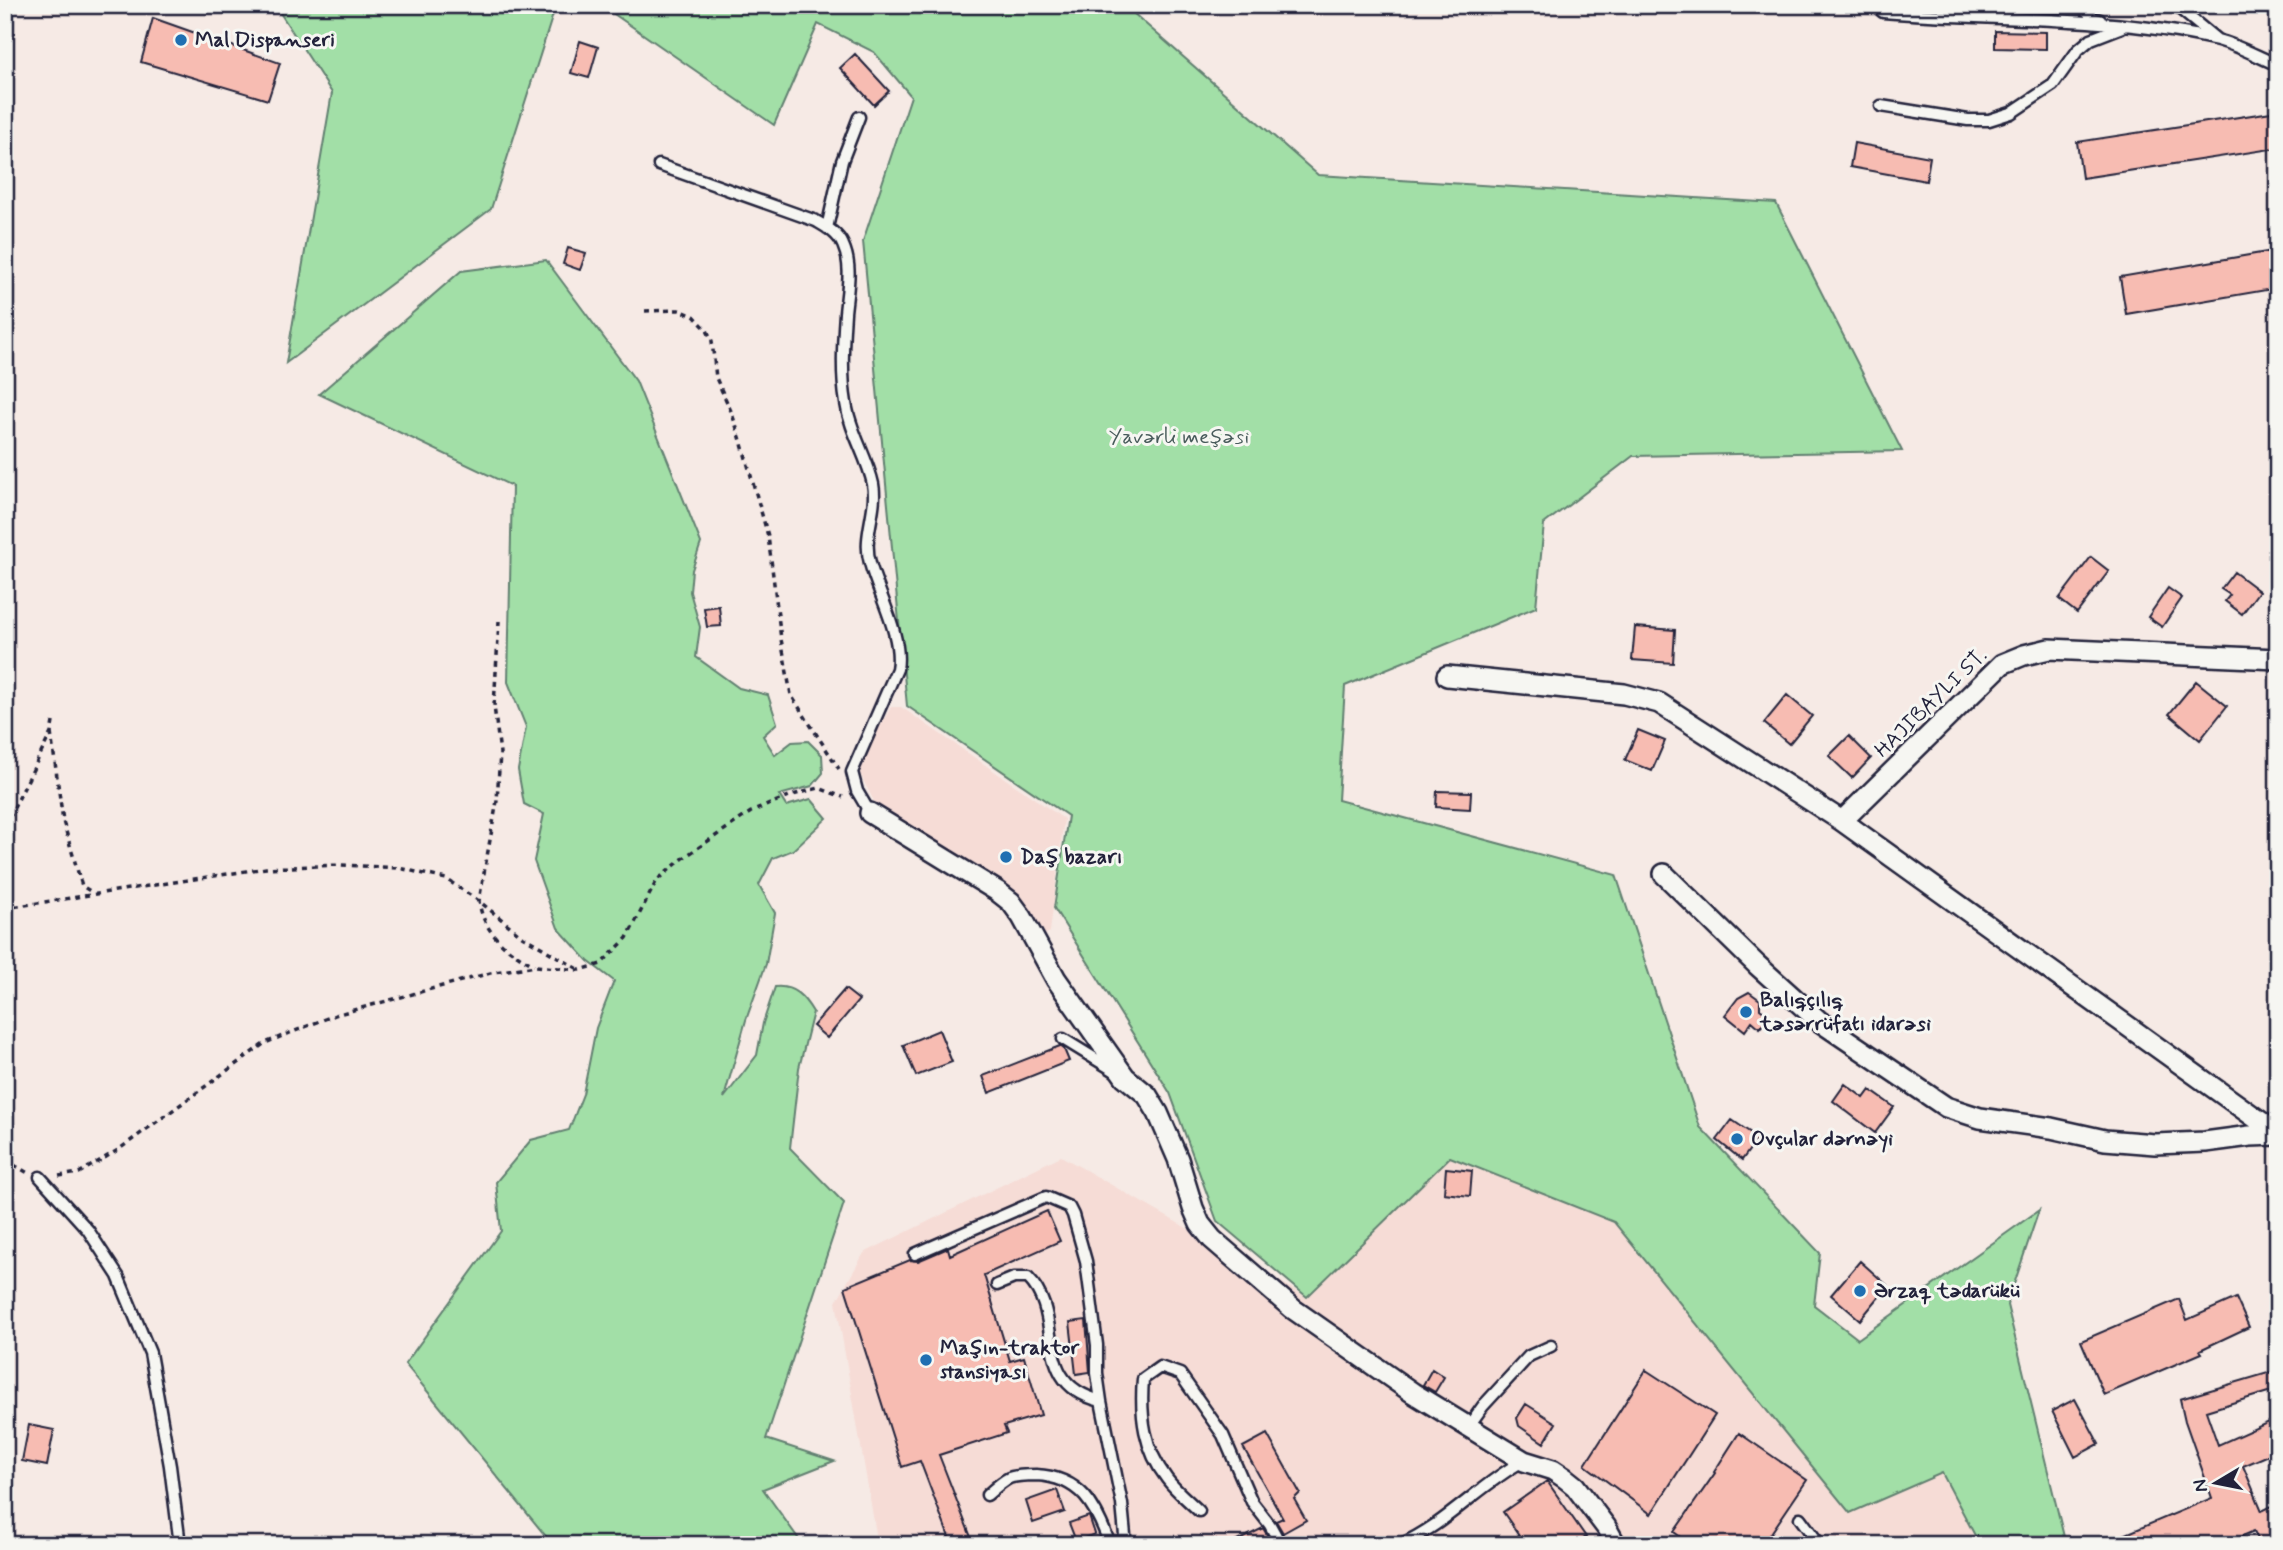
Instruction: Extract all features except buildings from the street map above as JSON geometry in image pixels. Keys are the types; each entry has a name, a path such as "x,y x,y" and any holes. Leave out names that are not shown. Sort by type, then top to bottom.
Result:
{"street":[{"name":"HAJIBAYLI ST.","path":"1842,821 2002,664 2024,655 2049,649 2278,659"},
{"path":"1447,676 1624,694 1659,703 1842,821 2278,1134"},
{"path":"870,813 997,891 1010,902 1022,917 1056,979 1125,1077 1147,1095 1167,1130 1200,1224 1212,1239 1293,1309 1413,1393 1524,1461 1553,1470 1575,1486 1616,1545"},
{"path":"1664,874 1819,1021 1946,1107 1980,1118 2118,1141 2155,1144 2205,1142 2278,1134"}],"lane":[{"path":"1875,5 1883,12 2125,26 2216,39 2278,65"},
{"path":"2082,5 2092,18 2125,26"},
{"path":"2175,5 2216,39"},
{"path":"1881,106 1968,120 1989,120 2011,113 2053,85 2078,50 2091,39 2125,26"},
{"path":"827,229 842,162 859,117"},
{"path":"659,165 816,221 835,233 843,244 849,275 844,345 846,404 851,426 873,485 868,533 869,561 882,593 899,661 852,772 857,791 870,813"},
{"path":"1063,1039 1125,1077"},
{"path":"40,1177 88,1230 118,1276 149,1353 170,1466 180,1545"},
{"path":"915,1254 1045,1197 1069,1207 1086,1261 1101,1401 1122,1504 1125,1535 1121,1545"},
{"path":"997,1285 1014,1278 1028,1278 1033,1283 1046,1310 1053,1356 1059,1373 1072,1387 1092,1399 1101,1401"},
{"path":"1468,1427 1483,1406 1530,1356 1551,1346"},
{"path":"1199,1511 1168,1480 1152,1455 1142,1424 1143,1379 1160,1367 1180,1374 1223,1435 1252,1502 1281,1545"},
{"path":"1399,1545 1411,1540 1469,1501 1490,1482 1524,1461"},
{"path":"986,1495 1007,1479 1024,1475 1053,1476 1084,1493 1110,1545"},
{"path":"1800,1518 1820,1545"}],"path":[{"path":"645,311 680,310 694,316 707,330 712,341 716,378 740,437 768,536 791,695 844,780"},
{"path":"499,621 494,706 500,753 497,801 479,901 481,916 502,945 536,966"},
{"path":"5,826 54,722"},
{"path":"51,733 63,821 82,886 94,894"},
{"path":"5,1160 40,1177 79,1173 118,1150 265,1043 335,1014 494,972 536,966 580,970 601,964 627,938 657,880 686,856 751,812 789,796 819,788 830,790 870,813"},
{"path":"5,908 266,868 341,865 416,871 446,879 479,901 522,936 580,970"}],"shaded area":[{"name":"Daş bazarı","path":"891,707 901,707 1064,819 1050,932 1040,938 1014,896 880,813 857,768"},
{"path":"1061,1156 1307,1297 1449,1157 1614,1222 1850,1513 1942,1473 1980,1545 878,1545 836,1302 864,1253"}],"green space":[{"path":"275,5 556,5 491,209 286,363 332,93"},
{"name":"Yavərli meşəsi","path":"601,5 1124,5 1318,175 1776,203 1902,451 1633,456 1544,524 1536,607 1345,686 1338,800 1616,875 1700,1127 1820,1253 1814,1305 1858,1339 2039,1210 2007,1305 2066,1545 1980,1545 1942,1473 1850,1513 1614,1222 1450,1157 1307,1297 1217,1221 1170,1093 1054,908 1068,816 907,706 863,241 911,96 874,52 818,24 774,125"},
{"path":"546,260 636,381 701,543 692,570 690,592 700,627 696,657 739,688 768,695 777,723 763,736 775,755 792,742 808,741 822,755 823,773 812,786 779,795 786,806 811,799 827,818 793,850 773,858 759,885 775,913 766,964 746,1020 724,1098 757,1055 763,1023 775,987 788,988 798,993 813,1012 799,1068 790,1148 844,1203 766,1439 834,1461 763,1489 803,1545 553,1545 405,1364 501,1231 496,1182 531,1140 569,1130 583,1094 596,1028 614,981 588,961 558,928 534,861 544,814 524,804 518,770 526,727 508,682 512,486 319,394 461,271"}],"place":[{"name":"Mal Dispanseri","path":"181,40"},
{"name":"Daş bazarı","path":"1006,857"},
{"name":"Balıqçılıq təsərrüfatı idarəsi","path":"1746,1012"},
{"name":"Ovçular dərnəyi","path":"1737,1139"},
{"name":"Ərzaq tədarükü","path":"1860,1291"},
{"name":"Maşın-traktor stansiyası","path":"926,1360"}]}
